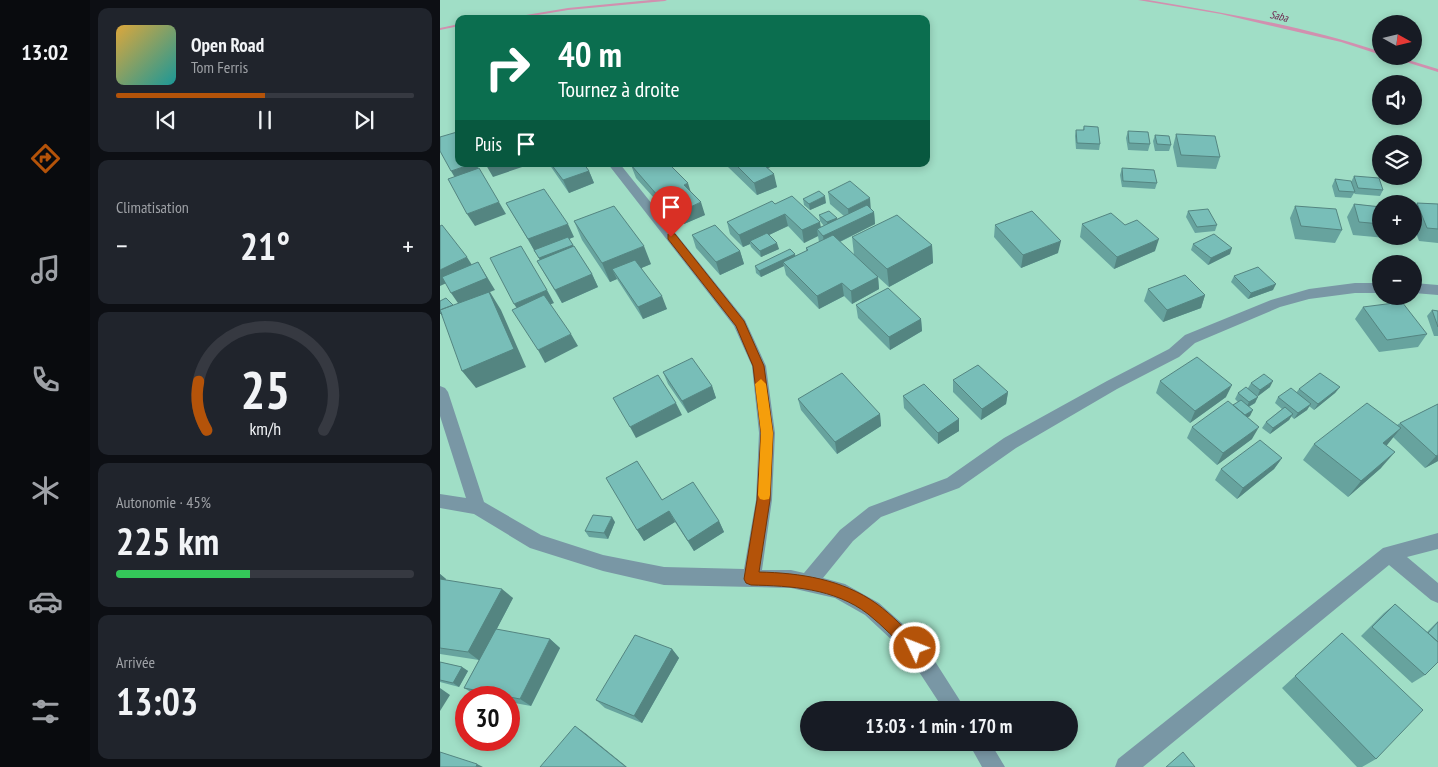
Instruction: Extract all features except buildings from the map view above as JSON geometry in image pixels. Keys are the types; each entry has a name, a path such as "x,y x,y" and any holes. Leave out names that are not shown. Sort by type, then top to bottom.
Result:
{"street":[{"path":"616,167 740,324 758,366 767,433 764,500 751,579"},
{"path":"808,583 850,530 875,512 963,477 1010,443 1112,385 1174,354 1190,339 1276,303 1309,294 1355,288 1372,288"},
{"path":"1422,289 1438,290"},
{"path":"440,392 477,507"},
{"path":"440,501 477,507 536,542 602,563 664,576 791,579 839,590 872,609 915,648 950,701"},
{"path":"1126,767 1389,554 1438,541"},
{"path":"1389,554 1438,594"},
{"path":"984,751 994,767"}],"waterway":[{"name":"Saba","path":"530,15 568,9 665,0"},
{"name":"Saba","path":"1140,0 1221,13 1342,41 1372,51"},
{"name":"Saba","path":"440,29 455,26"},
{"name":"Saba","path":"1418,65 1438,71"}],"slow traffic":[{"path":"761,384 767,433 764,495"}],"route":[{"path":"671,237 740,324 758,366 767,433 764,500 751,579 791,579 839,590 872,609 915,648"}]}
